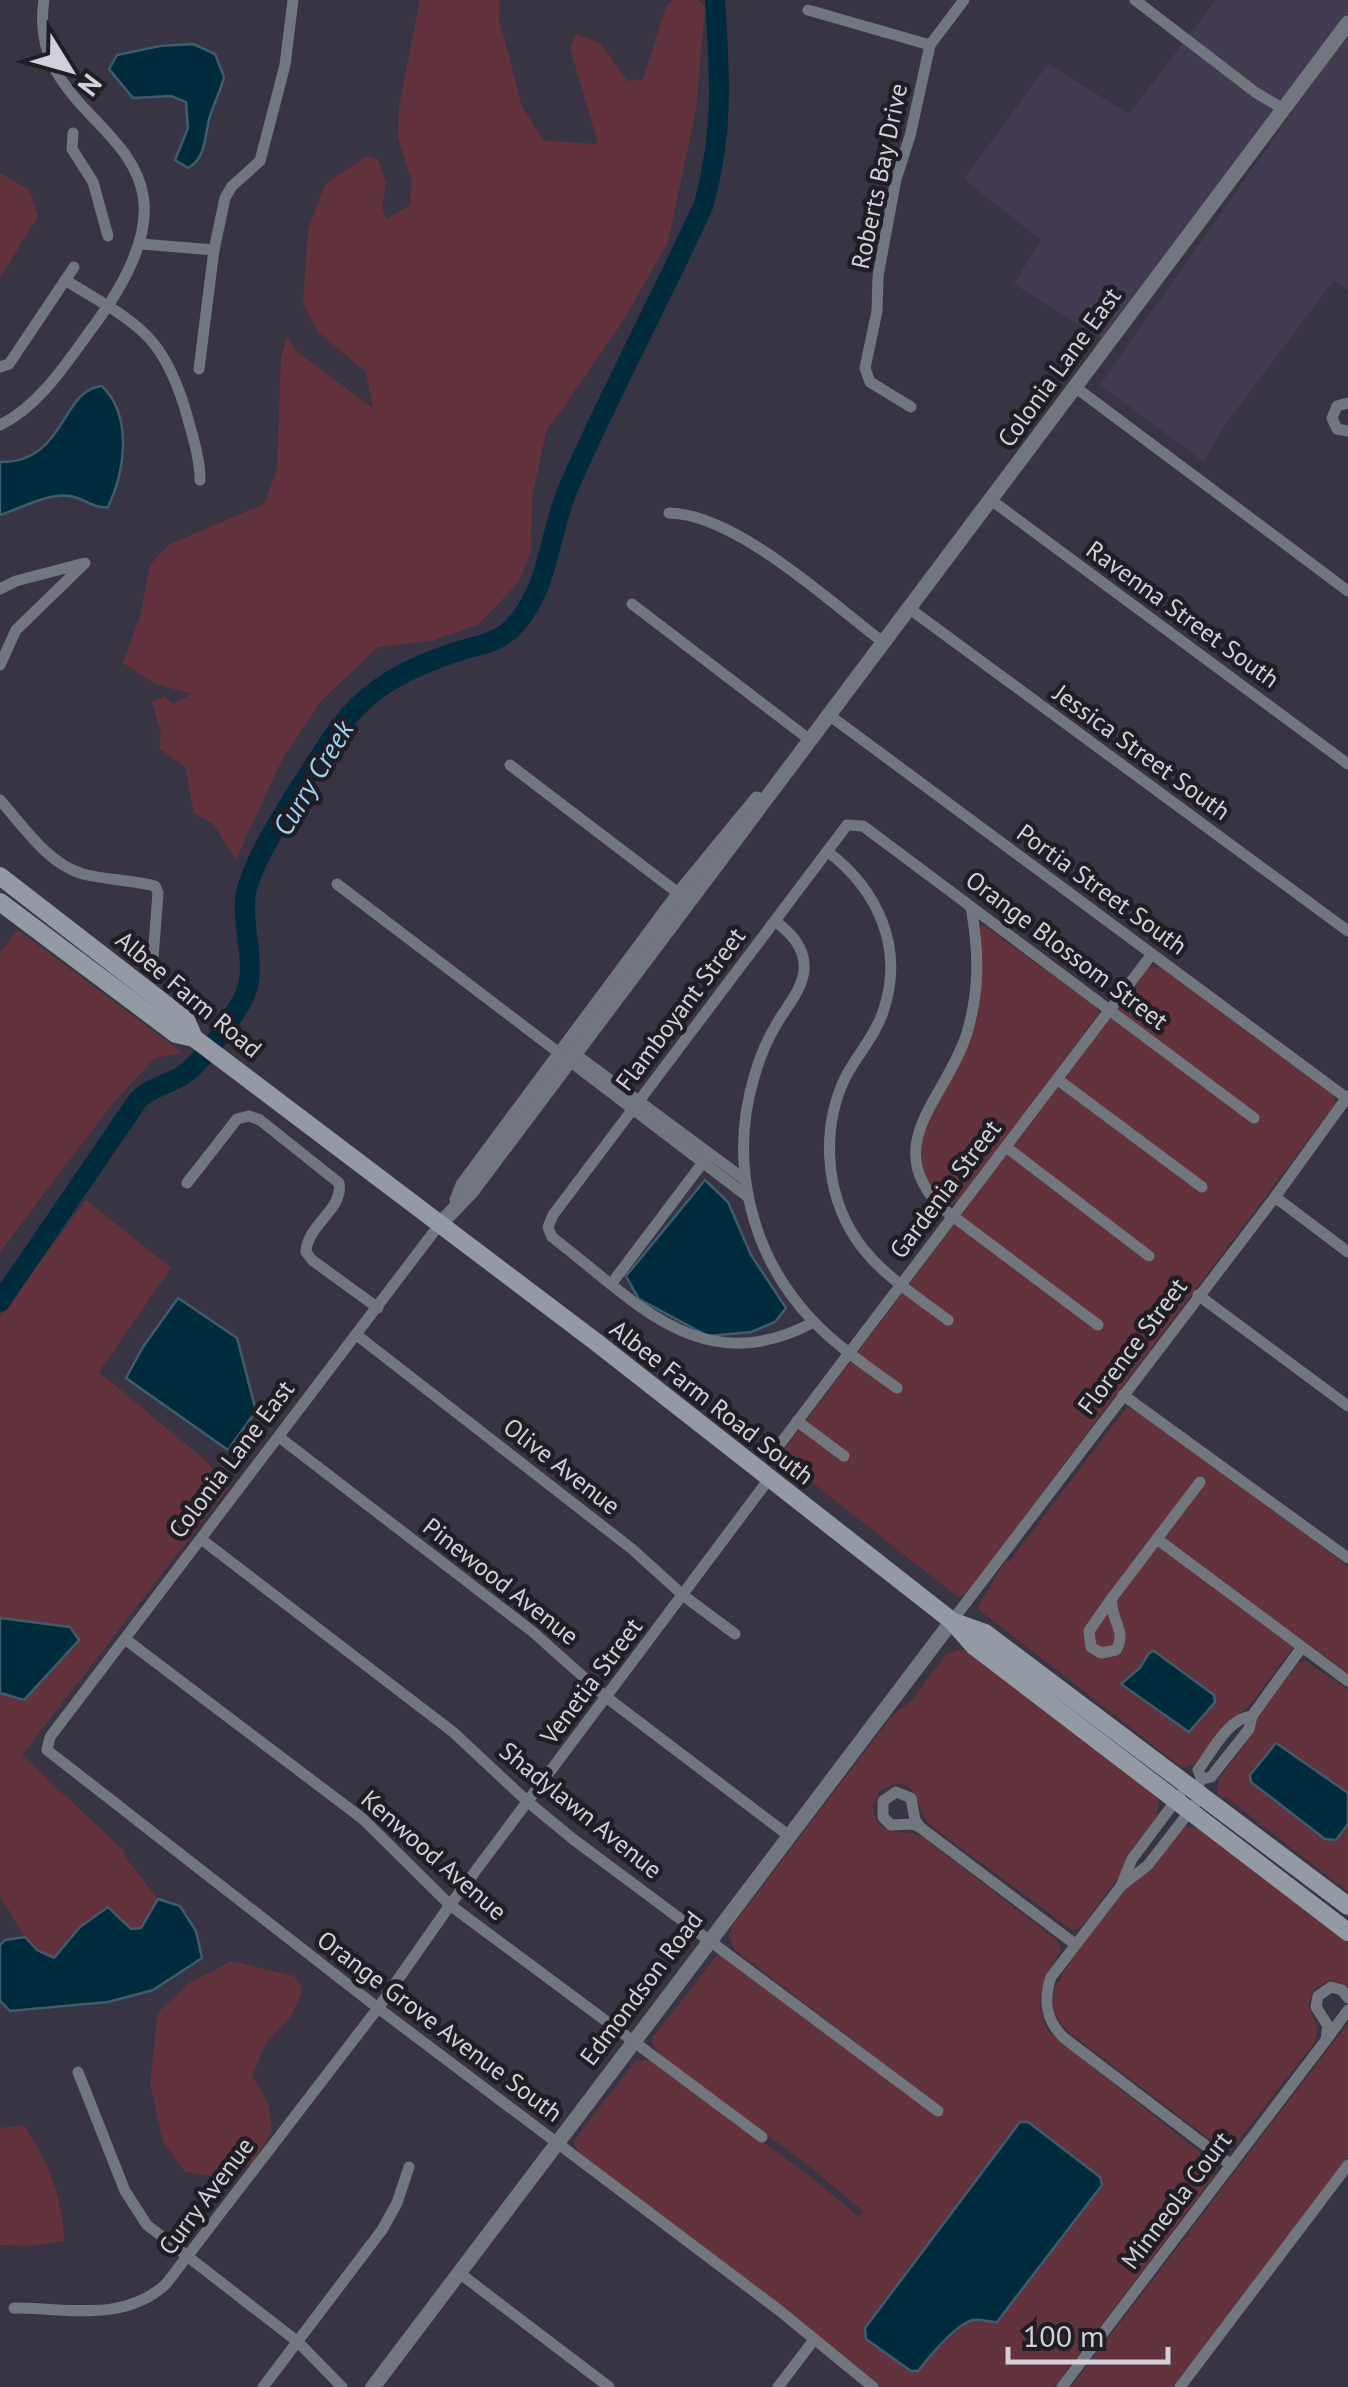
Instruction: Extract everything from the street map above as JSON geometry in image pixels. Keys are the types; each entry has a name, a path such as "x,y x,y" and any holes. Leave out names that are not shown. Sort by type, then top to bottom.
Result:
{"main road":[{"name":"Albee Farm Road","path":"0,876 186,1020 194,1038"},
{"name":"Albee Farm Road","path":"0,902 176,1034 194,1038 238,1069 440,1225"},
{"name":"Albee Farm Road South","path":"440,1225 952,1621 974,1646 1348,1932"},
{"name":"Albee Farm Road South","path":"952,1621 985,1633 1197,1786 1239,1824 1348,1906"}],"street":[{"path":"0,425 32,402 108,306 141,244 144,218 137,173 118,142 59,76 45,42 44,0"},
{"path":"198,369 214,250 228,190 260,161 285,65 293,0"},
{"name":"Roberts Bay Drive","path":"912,407 870,382 864,368 878,311 878,276 896,178 910,136 930,44 964,0"},
{"path":"1136,0 1282,110"},
{"path":"808,10 930,44"},
{"name":"Colonia Lane East","path":"46,1743 358,1336 454,1206 463,1185 568,1056 685,898 722,839 810,740 1348,23"},
{"path":"73,132 72,149 93,182 108,236"},
{"path":"141,244 214,250"},
{"path":"0,367 9,364 74,267"},
{"path":"65,280 143,328 170,364 198,458 200,480"},
{"path":"1075,387 1348,591"},
{"path":"1348,403 1338,406 1332,418 1337,429 1348,432"},
{"name":"Ravenna Street South","path":"991,500 1348,764"},
{"path":"669,513 696,516 740,536 884,643"},
{"path":"0,589 16,581 85,564 16,630 0,666"},
{"path":"632,604 810,740"},
{"name":"Jessica Street South","path":"910,609 1348,931"},
{"name":"Portia Street South","path":"829,715 1348,1098"},
{"path":"510,765 685,898"},
{"path":"0,800 47,852 70,869 154,886 158,894 153,958"},
{"name":"Flamboyant Street","path":"612,1283 552,1238 548,1226 553,1215 843,829 852,824"},
{"name":"Orange Blossom Street","path":"852,824 863,826 1254,1118"},
{"path":"827,851 870,894 884,922 890,956 883,1012 845,1080 833,1112 829,1144 832,1178 841,1210 870,1256 948,1320"},
{"path":"337,884 706,1158 744,1179"},
{"path":"971,906 978,959 975,1002 957,1058 921,1122 916,1162 922,1182 934,1200 953,1216 1098,1325"},
{"path":"775,921 798,944 804,969 798,992 771,1033 755,1072 744,1124 747,1197 778,1275 814,1322 897,1388"},
{"name":"Gardenia Street","path":"774,1452 1152,954"},
{"path":"1057,1079 1202,1187"},
{"name":"Florence Street","path":"952,1621 1348,1098"},
{"path":"187,1184 237,1119 249,1116 260,1120 339,1182 339,1196 310,1235 306,1252 378,1308"},
{"path":"1006,1147 1148,1256"},
{"path":"706,1158 747,1197"},
{"path":"706,1158 612,1283 669,1325 714,1343 770,1341 814,1322"},
{"path":"1275,1197 1348,1252"},
{"path":"1198,1295 1348,1406"},
{"name":"Olive Avenue","path":"358,1336 735,1634"},
{"path":"1123,1395 1348,1558"},
{"path":"797,1421 844,1456"},
{"name":"Pinewood Avenue","path":"279,1436 533,1632 606,1697 788,1835"},
{"name":"Venetia Street","path":"378,2008 450,1905 770,1479"},
{"path":"1112,1598 1112,1616 1122,1640 1116,1650 1101,1654 1089,1642 1089,1632 1112,1598 1200,1482"},
{"name":"Shadylawn Avenue","path":"201,1539 453,1732 528,1802 938,2111"},
{"path":"1156,1540 1348,1681"},
{"name":"Edmondson Road","path":"373,2387 952,1621"},
{"name":"Kenwood Avenue","path":"126,1639 364,1820 450,1905 762,2137"},
{"path":"1231,2165 1064,2038 1052,2025 1047,2009 1048,1984 1121,1886 1158,1852 1197,1786 1211,1777 1230,1753 1302,1647"},
{"path":"1197,1786 1198,1770 1218,1744 1240,1717 1252,1716"},
{"name":"Orange Grove Avenue South","path":"46,1743 48,1754 873,2387"},
{"path":"1218,1744 1230,1753"},
{"path":"1121,1886 1132,1859 1183,1806"},
{"path":"921,1828 1075,1944"},
{"path":"1146,1842 1158,1852"},
{"path":"1326,2040 1328,2026 1316,2007 1318,1996 1331,1987 1342,1990 1348,1998"},
{"name":"Curry Avenue","path":"14,2308 103,2311 126,2308 160,2289 378,2008"},
{"name":"Minneola Court","path":"1062,2387 1348,2010"},
{"path":"78,2072 132,2203 155,2233 298,2342 342,2387"},
{"path":"1180,2387 1348,2165"},
{"path":"263,2387 382,2230 397,2203 409,2167"},
{"path":"458,2272 609,2387"},
{"path":"778,2387 813,2341"}],"shaded area":[{"path":"420,0 499,0 499,18 522,107 544,141 598,144 570,48 576,34 600,43 628,81 643,79 666,6 674,0 698,0 705,7 696,109 668,242 623,321 546,432 532,498 531,552 518,583 478,625 431,641 378,647 322,700 283,758 236,859 213,824 194,813 185,767 159,748 161,734 152,702 164,696 173,704 192,694 156,684 123,663 141,613 150,565 168,545 264,504 277,470 281,358 287,336 296,351 373,408 366,372 317,331 303,303 308,230 325,184 367,156 378,159 386,184 382,207 386,219 410,205 411,179 398,138 399,107"},
{"path":"1216,0 1348,0 1348,13 1091,354 1100,338 1014,284 1041,240 964,179 1048,64 1129,114"},
{"path":"1348,33 1348,290 1334,280 1228,421 1203,461 1100,385"},
{"path":"0,173 29,190 38,216 0,278"},
{"path":"983,925 1096,1006 1099,1013 958,1202 951,1204 929,1182 922,1162 922,1142 927,1123 974,1030 981,992"},
{"path":"18,930 183,1053 155,1058 113,1103 0,1252 0,952"},
{"path":"1162,967 1333,1095 1336,1103 966,1594 958,1597 785,1461 783,1451 1148,968"},
{"path":"86,1200 171,1268 99,1372 205,1460 229,1487 22,1755 124,1851 158,1899 142,1928 132,1929 108,1908 80,1927 54,1958 37,1950 25,1937 0,1896 0,1693 25,1700 47,1675 70,1627 0,1618 0,1316"},
{"path":"1127,1407 1140,1412 1348,1566 1348,1673 1300,1638 1249,1706 1230,1721 1197,1763 1186,1767 977,1608 1006,1560 1009,1562"},
{"path":"961,1649 1155,1795 1159,1800 1157,1816 1129,1853 1120,1875 1081,1927 1072,1930 930,1825 909,1787 893,1785 880,1791 873,1806 876,1820 886,1829 923,1837 1057,1940 1061,1950 1040,2000 1050,2033 1216,2165 1213,2178 1054,2387 880,2387 580,2154 573,2142 636,2060 649,2060 810,2176 859,2217 863,2211 814,2170 661,2056 652,2044 653,2037 718,1954 943,2114 945,2111 735,1950 729,1936 733,1925 891,1717 913,1699 945,1655"},
{"path":"1305,1661 1348,1689 1348,1892 1225,1796 1222,1799 1217,1791 1219,1779 1245,1745 1259,1714 1299,1663"},
{"path":"1186,1826 1201,1829 1348,1941 1348,1986 1330,1980 1314,1989 1308,2005 1318,2028 1315,2042 1231,2150 1220,2147 1071,2034 1054,2005 1060,1979 1091,1933 1156,1854"},
{"path":"231,1961 294,1976 303,1988 292,2015 265,2045 252,2076 268,2102 272,2132 253,2163 224,2178 185,2172 163,2142 150,2083 158,2012 188,1984"},
{"path":"1348,2023 1348,2157 1173,2387 1071,2387"},
{"path":"23,2125 52,2180 61,2210 64,2241 34,2246 0,2245 0,2128"}],"water":[{"path":"193,44 215,54 224,77 202,152 188,168 175,160 188,128 186,102 171,96 133,98 109,69 117,55"},
{"path":"102,386 118,413 123,445 119,478 108,507 61,496 0,515 0,462 22,459 38,451 78,399"},
{"path":"705,1180 728,1202 751,1255 786,1308 775,1322 751,1332 708,1336 639,1299 626,1276"},
{"path":"178,1298 237,1338 256,1411 228,1450 126,1378"},
{"path":"0,1618 70,1627 79,1640 24,1700 0,1693"},
{"path":"1154,1651 1214,1695 1215,1702 1189,1732 1121,1684"},
{"path":"1276,1743 1348,1793 1348,1824 1336,1840 1325,1839 1251,1782 1250,1775"},
{"path":"158,1899 180,1906 196,1931 202,1958 153,1990 108,2002 10,2011 0,2001 0,1945 5,1940 25,1937 37,1950 54,1958 80,1927 108,1907 131,1929 141,1928"},
{"path":"1020,2122 1028,2122 1100,2177 1102,2185 997,2322 966,2323 918,2371 911,2371 866,2339 865,2328"}],"waterway":[{"name":"Curry Creek","path":"0,1302 138,1100 191,1069 239,1006 250,972 245,906 251,877 284,813 346,719 373,693 403,674 503,636 527,609 542,577 567,491 704,204 718,127 715,0"}]}
